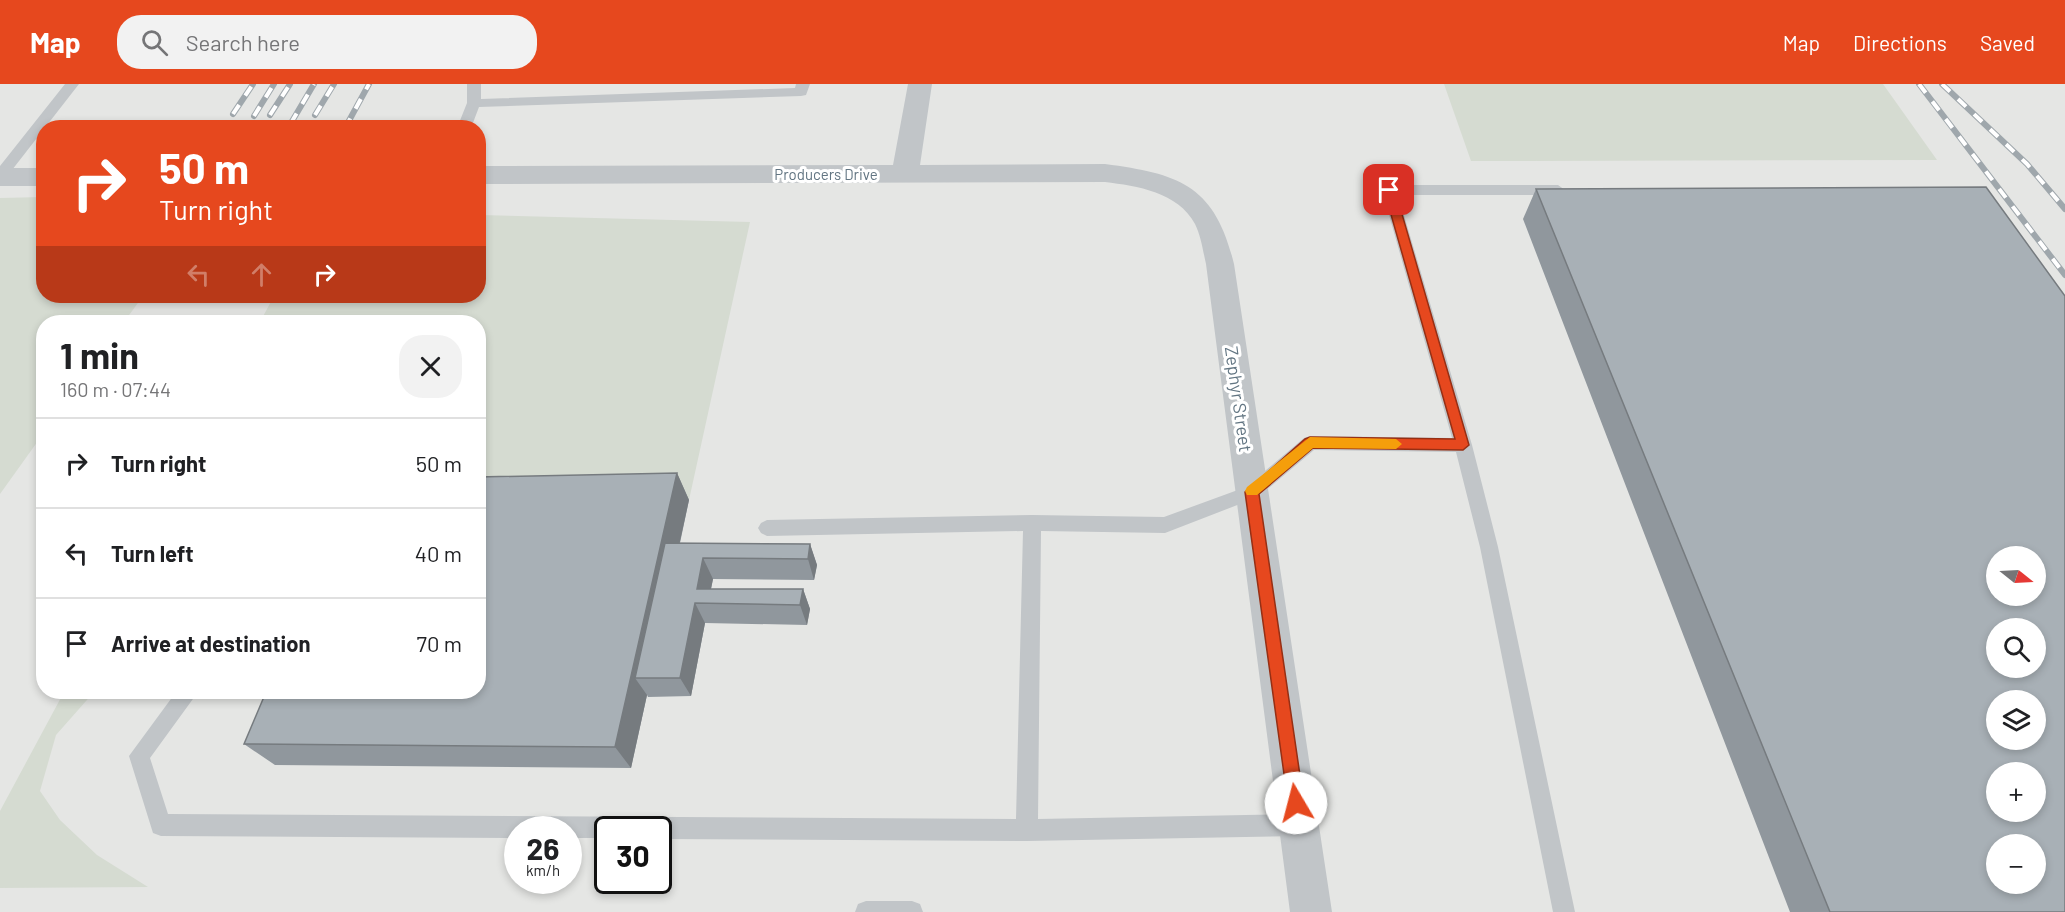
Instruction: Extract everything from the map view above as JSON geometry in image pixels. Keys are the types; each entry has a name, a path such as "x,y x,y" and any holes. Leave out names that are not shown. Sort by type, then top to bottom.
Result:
{"street":[{"path":"905,174 920,84"},
{"name":"Producers Drive","path":"486,175 1105,173 1125,175 1171,189"},
{"path":"0,176 36,177"},
{"name":"Zephyr Street","path":"1171,189 1197,207 1212,232 1220,264 1311,912"}],"lane":[{"path":"44,120 72,84"},
{"path":"467,120 474,103 474,84"},
{"path":"474,103 801,92 803,84"},
{"path":"0,176 36,130"},
{"path":"1564,912 1489,547 1463,445 1389,190 1568,190"},
{"path":"767,528 1032,524 1165,525 1252,492 1310,443 1463,445"},
{"path":"1027,830 1032,524"},
{"path":"183,699 139,756 161,825 1027,830 1299,825"},
{"path":"866,912 912,912"}],"shaded area":[{"path":"0,84 2065,84 2065,912 0,912"},
{"path":"1444,84 1883,84 1937,160 1471,161"},
{"path":"36,197 36,303 138,303 129,315 36,315 36,444 0,494 0,198"},
{"path":"486,215 750,222 689,500 486,505 486,315 264,315 270,303 486,303"},
{"path":"60,699 88,699 56,735 40,791 60,820 97,855 148,887 0,888 0,811"}],"building":[{"path":"1986,187 2065,296 2065,912 1830,912 1536,189"},
{"path":"677,473 615,747 244,744 263,699 486,699 486,477"},
{"path":"665,543 810,544 808,559 703,558 697,589 803,589 800,605 695,603 680,678 635,678"}],"railway":[{"path":"233,114 253,84"},
{"path":"254,116 274,84"},
{"path":"270,115 290,84"},
{"path":"293,120 314,84"},
{"path":"315,115 334,84"},
{"path":"349,120 369,84"},
{"path":"1919,84 2065,275"},
{"path":"1942,84 2027,164 2065,209"}],"slow traffic":[{"path":"1252,491 1310,443 1396,444"}],"route":[{"path":"1296,803 1252,492 1310,443 1463,445 1389,190"}]}
